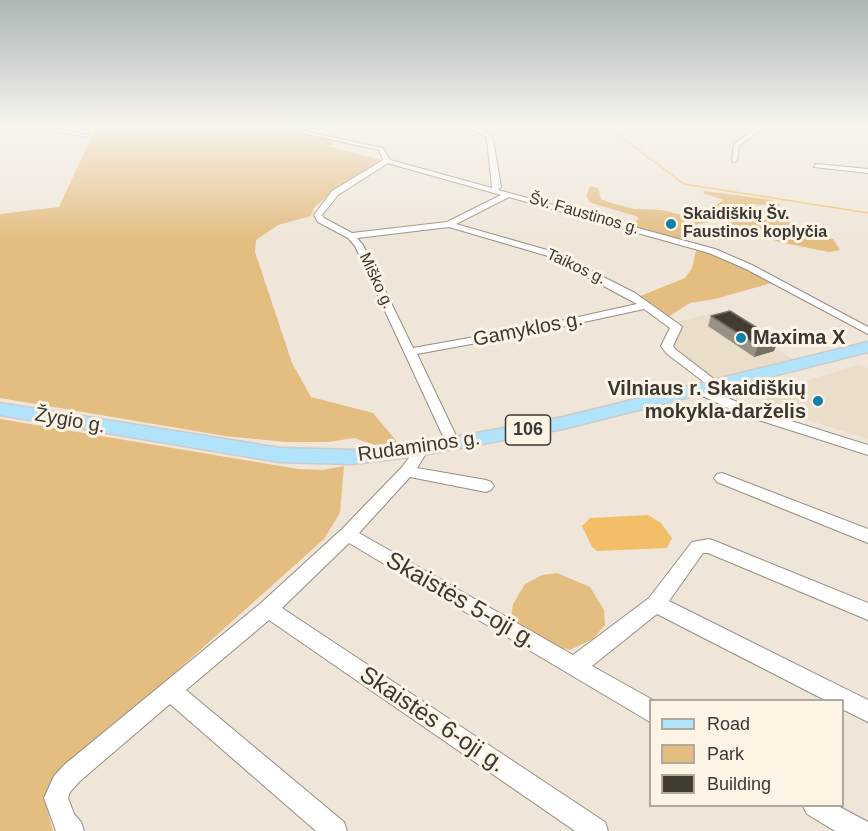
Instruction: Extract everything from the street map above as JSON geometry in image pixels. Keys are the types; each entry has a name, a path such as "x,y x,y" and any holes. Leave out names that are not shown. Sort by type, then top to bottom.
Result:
{"main road":[{"name":"Rudaminos g.","path":"141,433 240,449 313,457 354,457 417,450 563,423 868,347"},
{"name":"Žygio g.","path":"0,409 141,433"}],"street":[{"name":"Miško g.","path":"382,164 335,192 318,215 321,220 351,236 359,244 453,444"},
{"name":"Šv. Faustinos g.","path":"398,164 495,189 728,257 868,330"},
{"path":"493,164 497,187 495,189"},
{"path":"816,166 868,171"},
{"path":"351,236 449,224 510,194"},
{"name":"Taikos g.","path":"449,224 560,258 594,274 647,305 676,327 667,346 709,388"},
{"name":"Gamyklos g.","path":"410,352 647,305"},
{"path":"709,388 737,408 868,450"},
{"path":"72,831 64,822 56,798 62,784 72,773 268,609 348,534 407,471 418,455 417,450"},
{"path":"407,471 486,486"},
{"path":"722,478 868,536"},
{"name":"Skaistės 5-oji g.","path":"348,534 649,710"},
{"path":"574,667 656,604 698,547 709,546 868,612"},
{"path":"656,604 868,711"},
{"name":"Skaistės 6-oji g.","path":"268,609 596,831"},
{"path":"171,691 335,831"},
{"path":"817,807 859,831"}],"shaded area":[{"path":"718,312 794,360 714,380 671,349 675,322"},
{"name":"Vilniaus r. Skaidiškių mokykla-darželis","path":"858,365 868,368 868,439 773,409 762,394"},
{"path":"648,515 661,523 672,538 667,548 597,551 592,547 582,526 590,518"}],"green space":[{"path":"79,164 375,164 333,191 314,208 311,216 278,225 256,240 255,252 292,363 311,397 373,413 398,443 375,445 354,438 328,442 286,442 225,436 0,398 0,214 59,207"},
{"path":"590,186 598,188 601,199 608,202 634,209 662,210 702,220 709,218 702,213 724,200 703,193 704,191 772,200 780,206 749,204 789,220 790,228 833,239 840,250 829,252 779,242 739,226 718,221 697,224 680,238 675,239 633,226 631,224 639,219 636,216 591,203 586,196"},
{"path":"701,250 719,255 775,282 715,299 690,303 668,317 638,297 685,278 692,268 696,251"},
{"path":"0,419 298,469 323,470 344,466 340,513 324,539 63,773 46,804 53,831 0,831"},
{"path":"557,573 590,587 604,610 605,625 593,639 570,650 550,645 511,619 513,604 525,584 542,575"}],"building":[{"path":"730,311 778,341 758,346 711,316"}],"waterway":[{"path":"657,164 684,184 868,213"}],"place":[{"name":"Skaidiškių Šv. Faustinos koplyčia","path":"671,224"},
{"name":"Maxima X","path":"741,338"},
{"name":"Vilniaus r. Skaidiškių mokykla-darželis","path":"818,401"}]}
